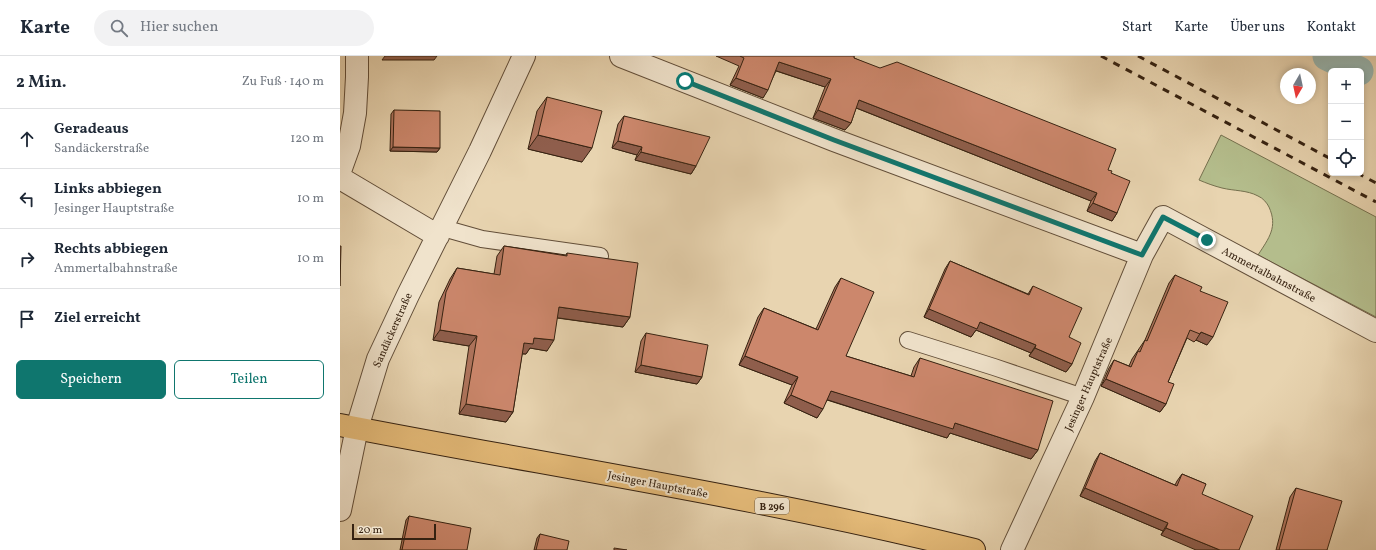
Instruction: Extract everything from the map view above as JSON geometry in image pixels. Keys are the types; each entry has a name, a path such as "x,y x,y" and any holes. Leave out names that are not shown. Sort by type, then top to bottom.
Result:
{"main road":[{"name":"Jesinger Hauptstraße","path":"348,427 569,467 784,509 880,528 974,550"}],"street":[{"path":"340,171 349,146 355,113 358,77 357,56"},
{"name":"Sandäckerstraße","path":"340,510 348,427 378,358 480,151 524,56"},
{"path":"621,56 834,140 1142,255"},
{"path":"340,178 440,232"},
{"name":"Jesinger Hauptstraße","path":"1012,550 1083,397 1142,255 1163,217"},
{"name":"Ammertalbahnstraße","path":"1163,217 1376,331"}],"lane":[{"path":"440,232 600,256"},
{"path":"908,340 1083,397"}],"green space":[{"path":"1221,135 1376,217 1376,317 1258,255 1269,238 1273,221 1272,214 1266,202 1254,194 1222,188 1199,180"}],"building":[{"path":"740,56 854,56 854,58 880,68 897,62 1116,149 1108,170 1112,171 1111,173 1130,181 1117,213 1093,203 1097,193 859,100 851,123 818,110 831,79 779,62 768,90 736,78 744,58"},
{"path":"547,97 602,111 592,148 538,135"},
{"path":"394,110 440,111 440,148 393,147"},
{"path":"624,116 710,137 696,166 641,152 642,147 618,141"},
{"path":"340,246 341,246 340,286"},
{"path":"504,246 567,256 567,253 638,263 630,317 559,307 554,340 534,338 533,344 524,343 513,412 466,404 477,336 440,330 446,292 457,268 500,275"},
{"path":"950,261 1029,295 1033,286 1082,308 1069,337 1081,343 1072,364 1035,348 1036,345 980,322 977,329 929,309"},
{"path":"1175,275 1202,287 1200,291 1228,302 1213,337 1201,332 1200,334 1190,330 1168,382 1174,384 1166,404 1106,379 1114,360 1131,367 1138,351 1140,352 1145,340 1147,341"},
{"path":"841,278 874,292 846,356 914,377 920,358 1053,401 1038,450 955,423 953,429 831,391 823,409 791,395 798,377 745,356 764,308 818,330"},
{"path":"646,333 708,345 702,377 641,365"},
{"path":"1100,453 1177,486 1182,474 1206,484 1202,494 1253,516 1239,550 1220,550 1166,528 1168,523 1085,488"},
{"path":"1296,488 1342,501 1327,550 1279,550"},
{"path":"409,516 471,528 467,550 402,550"},
{"path":"540,534 569,541 567,550 536,550"},
{"path":"614,548 627,550 614,550"}],"waterway":[{"path":"1327,56 1353,68"}],"railway":[{"path":"1101,56 1376,202"},
{"path":"1138,56 1328,157"},
{"path":"1363,176 1376,183"}],"route":[{"path":"685,81 834,140 1142,255 1163,217 1207,240"}]}
